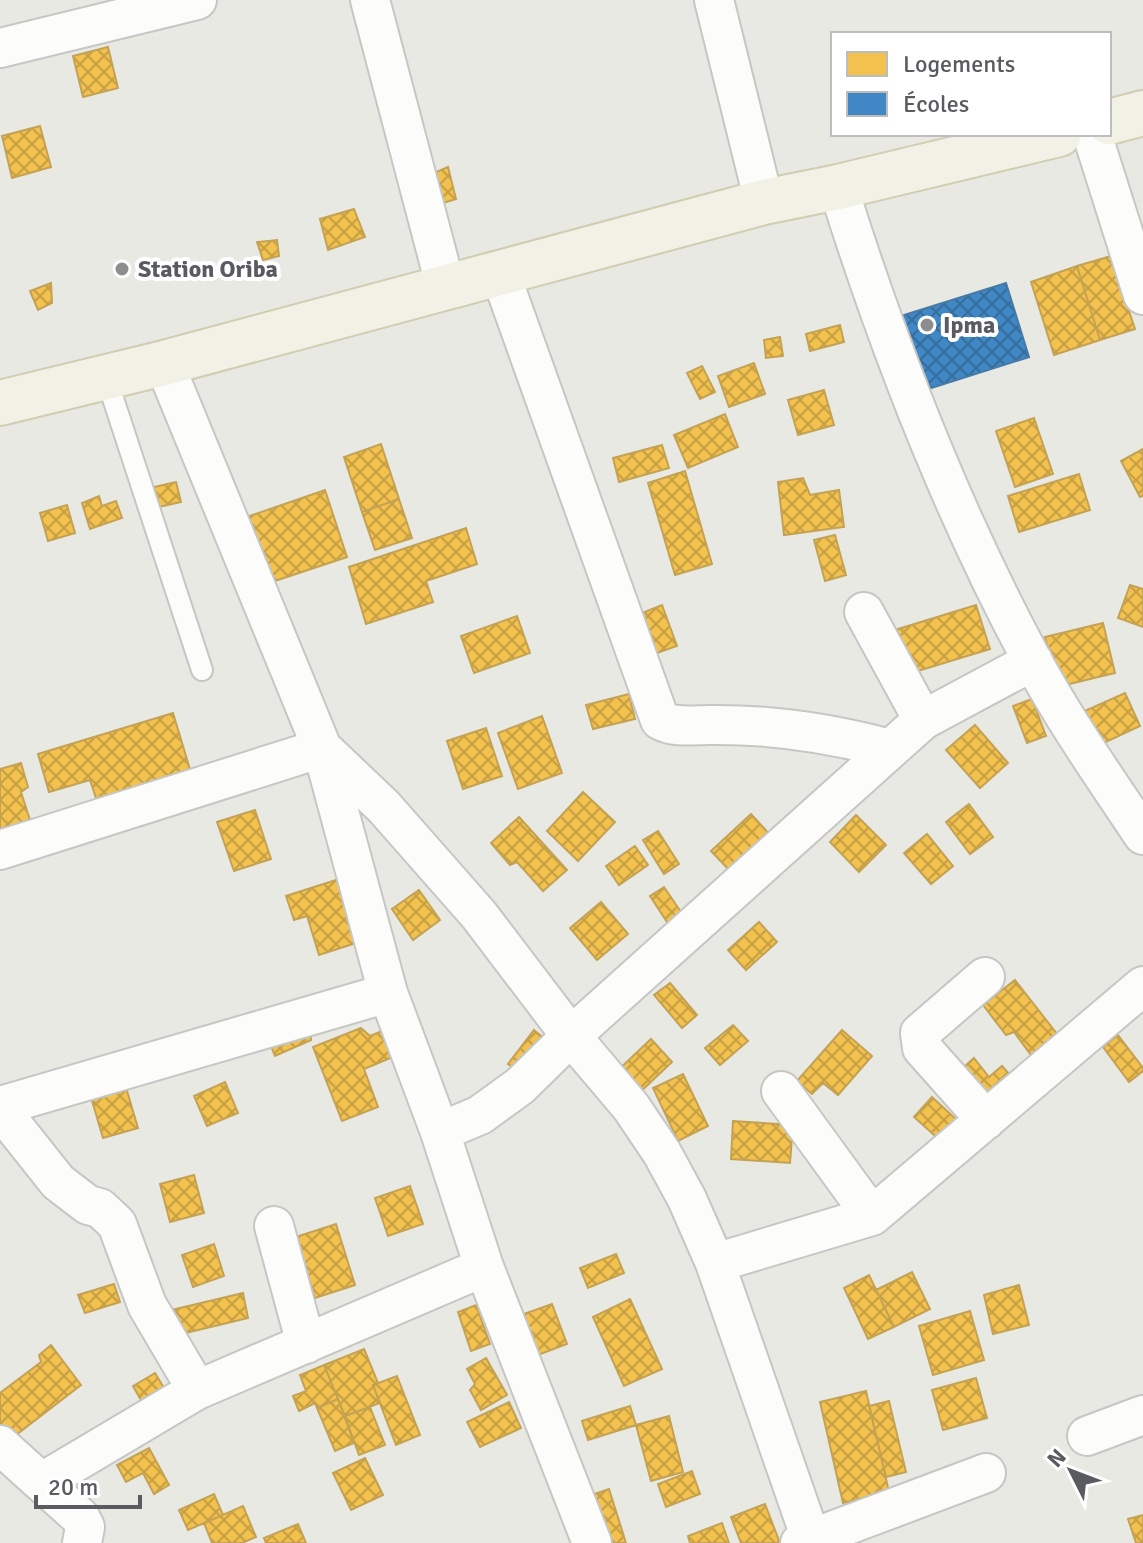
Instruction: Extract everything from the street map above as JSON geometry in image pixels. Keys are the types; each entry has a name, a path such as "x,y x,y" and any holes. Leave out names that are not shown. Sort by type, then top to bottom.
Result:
{"main road":[{"path":"1111,121 1143,113"},
{"path":"0,403 164,363 764,202 1051,136"}],"street":[{"path":"0,48 197,0"},
{"path":"370,0 446,288"},
{"path":"714,0 764,202"},
{"path":"1093,136 1143,295"},
{"path":"838,187 867,281 915,410 988,570 1033,661 1143,835"},
{"path":"500,273 660,720 675,725 757,724 839,736 890,749"},
{"path":"164,363 322,748 388,993 440,1132 484,1267 592,1543"},
{"path":"864,612 923,720"},
{"path":"440,1132 480,1115 520,1086 571,1036 923,720 1033,661"},
{"path":"0,850 322,748"},
{"path":"322,748 384,807 479,915 571,1036 631,1107 662,1153 687,1199 715,1263 805,1541 986,1473"},
{"path":"985,977 920,1033 922,1048 986,1120"},
{"path":"715,1263 872,1216 1143,986"},
{"path":"197,1390 147,1305 117,1224 100,1208 88,1205 58,1182 0,1107 388,993"},
{"path":"781,1091 872,1216"},
{"path":"274,1226 306,1344"},
{"path":"42,1482 197,1390 484,1267"},
{"path":"1087,1436 1143,1415"},
{"path":"0,1445 80,1517 85,1527 82,1543"}],"lane":[{"path":"106,377 202,670"}],"building: Logements":[{"path":"108,47 118,88 83,97 73,56"},
{"path":"40,126 51,167 12,178 2,136"},
{"path":"448,167 456,199 433,206 425,177"},
{"path":"354,209 365,237 328,250 320,219"},
{"path":"277,240 279,256 263,260 257,242"},
{"path":"1111,256 1135,329 1100,340 1077,266"},
{"path":"1077,266 1100,340 1054,355 1031,282"},
{"path":"51,283 52,303 38,310 30,291"},
{"path":"840,325 844,342 810,351 806,334"},
{"path":"780,337 783,356 766,358 764,340"},
{"path":"754,363 765,394 729,407 718,376"},
{"path":"702,366 715,392 700,399 687,373"},
{"path":"824,390 834,425 798,435 788,400"},
{"path":"725,414 738,447 688,468 674,435"},
{"path":"1034,418 1053,474 1015,487 996,431"},
{"path":"381,444 399,499 362,512 344,457"},
{"path":"662,445 669,468 619,482 613,458"},
{"path":"1143,449 1143,496 1140,497 1121,461"},
{"path":"685,471 712,564 675,575 648,483"},
{"path":"1079,474 1090,510 1019,532 1008,496"},
{"path":"803,478 810,495 839,490 844,527 784,535 778,482"},
{"path":"176,482 181,502 154,508 150,488"},
{"path":"325,490 347,557 263,585 241,519"},
{"path":"99,496 102,506 116,501 122,518 90,529 82,503"},
{"path":"399,499 412,538 375,550 362,512"},
{"path":"67,505 75,533 48,541 40,513"},
{"path":"466,528 477,564 426,581 433,602 366,624 349,567"},
{"path":"835,535 846,575 825,581 814,540"},
{"path":"1130,585 1143,589 1143,627 1118,618"},
{"path":"662,605 677,646 646,657 632,617"},
{"path":"976,605 990,649 908,674 895,630"},
{"path":"517,616 530,653 474,673 461,636"},
{"path":"1103,623 1115,673 1057,687 1045,637"},
{"path":"1125,693 1140,726 1093,748 1078,714"},
{"path":"629,694 635,719 593,729 586,705"},
{"path":"1032,699 1046,736 1027,743 1013,706"},
{"path":"173,713 192,776 98,804 90,780 49,792 38,754"},
{"path":"542,716 562,773 518,789 498,733"},
{"path":"975,725 1008,763 980,788 946,750"},
{"path":"486,728 502,776 463,789 447,741"},
{"path":"21,763 28,787 21,792 31,823 0,833 0,769"},
{"path":"583,792 615,822 578,861 547,831"},
{"path":"969,804 993,837 970,854 946,822"},
{"path":"255,810 271,859 234,871 217,822"},
{"path":"751,814 771,836 731,872 711,851"},
{"path":"856,815 886,845 859,872 830,842"},
{"path":"519,817 567,870 543,891 517,862 510,865 491,843"},
{"path":"658,831 679,864 664,874 643,840"},
{"path":"927,834 953,866 931,884 904,853"},
{"path":"635,846 648,865 619,885 606,866"},
{"path":"339,879 359,942 319,955 307,916 294,920 286,896"},
{"path":"664,887 683,915 669,925 650,896"},
{"path":"419,890 440,920 413,940 392,909"},
{"path":"601,902 628,934 597,960 570,928"},
{"path":"759,922 777,942 746,970 728,950"},
{"path":"1015,980 1061,1039 1034,1059 1014,1032 1006,1035 983,1005"},
{"path":"670,983 697,1015 682,1028 654,995"},
{"path":"733,1025 748,1041 720,1065 705,1048"},
{"path":"310,1028 311,1040 275,1056 270,1044"},
{"path":"361,1028 370,1036 389,1028 400,1054 364,1069 378,1107 342,1121 313,1047"},
{"path":"534,1030 547,1041 522,1074 508,1064"},
{"path":"842,1030 872,1056 838,1095 823,1083 812,1094 797,1081"},
{"path":"1118,1035 1143,1068 1129,1082 1103,1047"},
{"path":"651,1039 672,1062 636,1096 615,1073"},
{"path":"974,1058 989,1077 1002,1066 1017,1083 985,1110 955,1075"},
{"path":"683,1074 708,1126 678,1141 653,1088"},
{"path":"225,1082 238,1113 207,1126 194,1096"},
{"path":"125,1084 138,1128 103,1138 90,1094"},
{"path":"932,1097 959,1122 942,1142 914,1117"},
{"path":"733,1121 793,1125 790,1163 731,1159"},
{"path":"194,1175 204,1213 170,1222 160,1184"},
{"path":"410,1186 423,1224 388,1236 375,1198"},
{"path":"336,1224 355,1285 315,1298 296,1237"},
{"path":"214,1244 224,1276 193,1287 182,1255"},
{"path":"616,1254 624,1273 588,1288 580,1268"},
{"path":"912,1272 930,1309 894,1327 876,1290"},
{"path":"869,1275 894,1327 868,1339 844,1288"},
{"path":"114,1284 120,1302 85,1313 78,1295"},
{"path":"1019,1285 1029,1325 993,1334 984,1295"},
{"path":"243,1293 248,1318 169,1337 163,1312"},
{"path":"630,1299 662,1369 624,1386 593,1317"},
{"path":"552,1304 567,1344 530,1358 515,1317"},
{"path":"476,1305 490,1344 471,1351 458,1312"},
{"path":"970,1311 984,1360 933,1375 919,1326"},
{"path":"51,1345 81,1385 12,1438 0,1422 0,1393 41,1362 39,1355"},
{"path":"364,1349 378,1383 373,1385 380,1403 345,1416 324,1365"},
{"path":"486,1358 507,1395 481,1410 470,1390 475,1384 467,1369"},
{"path":"324,1365 338,1399 317,1408 315,1403 299,1411 293,1396 306,1391 300,1375"},
{"path":"155,1373 167,1393 145,1407 133,1386"},
{"path":"397,1376 420,1435 396,1445 373,1385"},
{"path":"976,1378 987,1418 943,1430 932,1390"},
{"path":"866,1391 889,1492 843,1503 820,1402"},
{"path":"338,1399 354,1443 335,1451 317,1408"},
{"path":"889,1401 906,1472 886,1477 869,1406"},
{"path":"509,1402 521,1428 480,1447 467,1422"},
{"path":"630,1406 636,1425 588,1440 582,1421"},
{"path":"370,1407 385,1445 359,1455 345,1416"},
{"path":"669,1416 683,1472 651,1481 636,1425"},
{"path":"149,1448 169,1485 154,1494 143,1473 126,1482 117,1465"},
{"path":"365,1458 383,1495 351,1510 333,1473"},
{"path":"692,1471 700,1494 666,1507 658,1484"},
{"path":"609,1489 626,1543 600,1543 586,1497"},
{"path":"214,1494 223,1515 188,1530 179,1510"},
{"path":"765,1504 780,1543 741,1543 731,1517"},
{"path":"243,1506 256,1537 242,1543 212,1543 204,1523"},
{"path":"1143,1515 1143,1543 1136,1543 1128,1519"},
{"path":"722,1523 729,1543 690,1543 688,1536"},
{"path":"298,1524 306,1543 266,1543 264,1538"}],"building: Écoles":[{"path":"1006,283 1029,357 922,391 898,317"}],"place":[{"name":"Station Oriba","path":"122,269"},
{"name":"Ipma","path":"927,325"}]}
